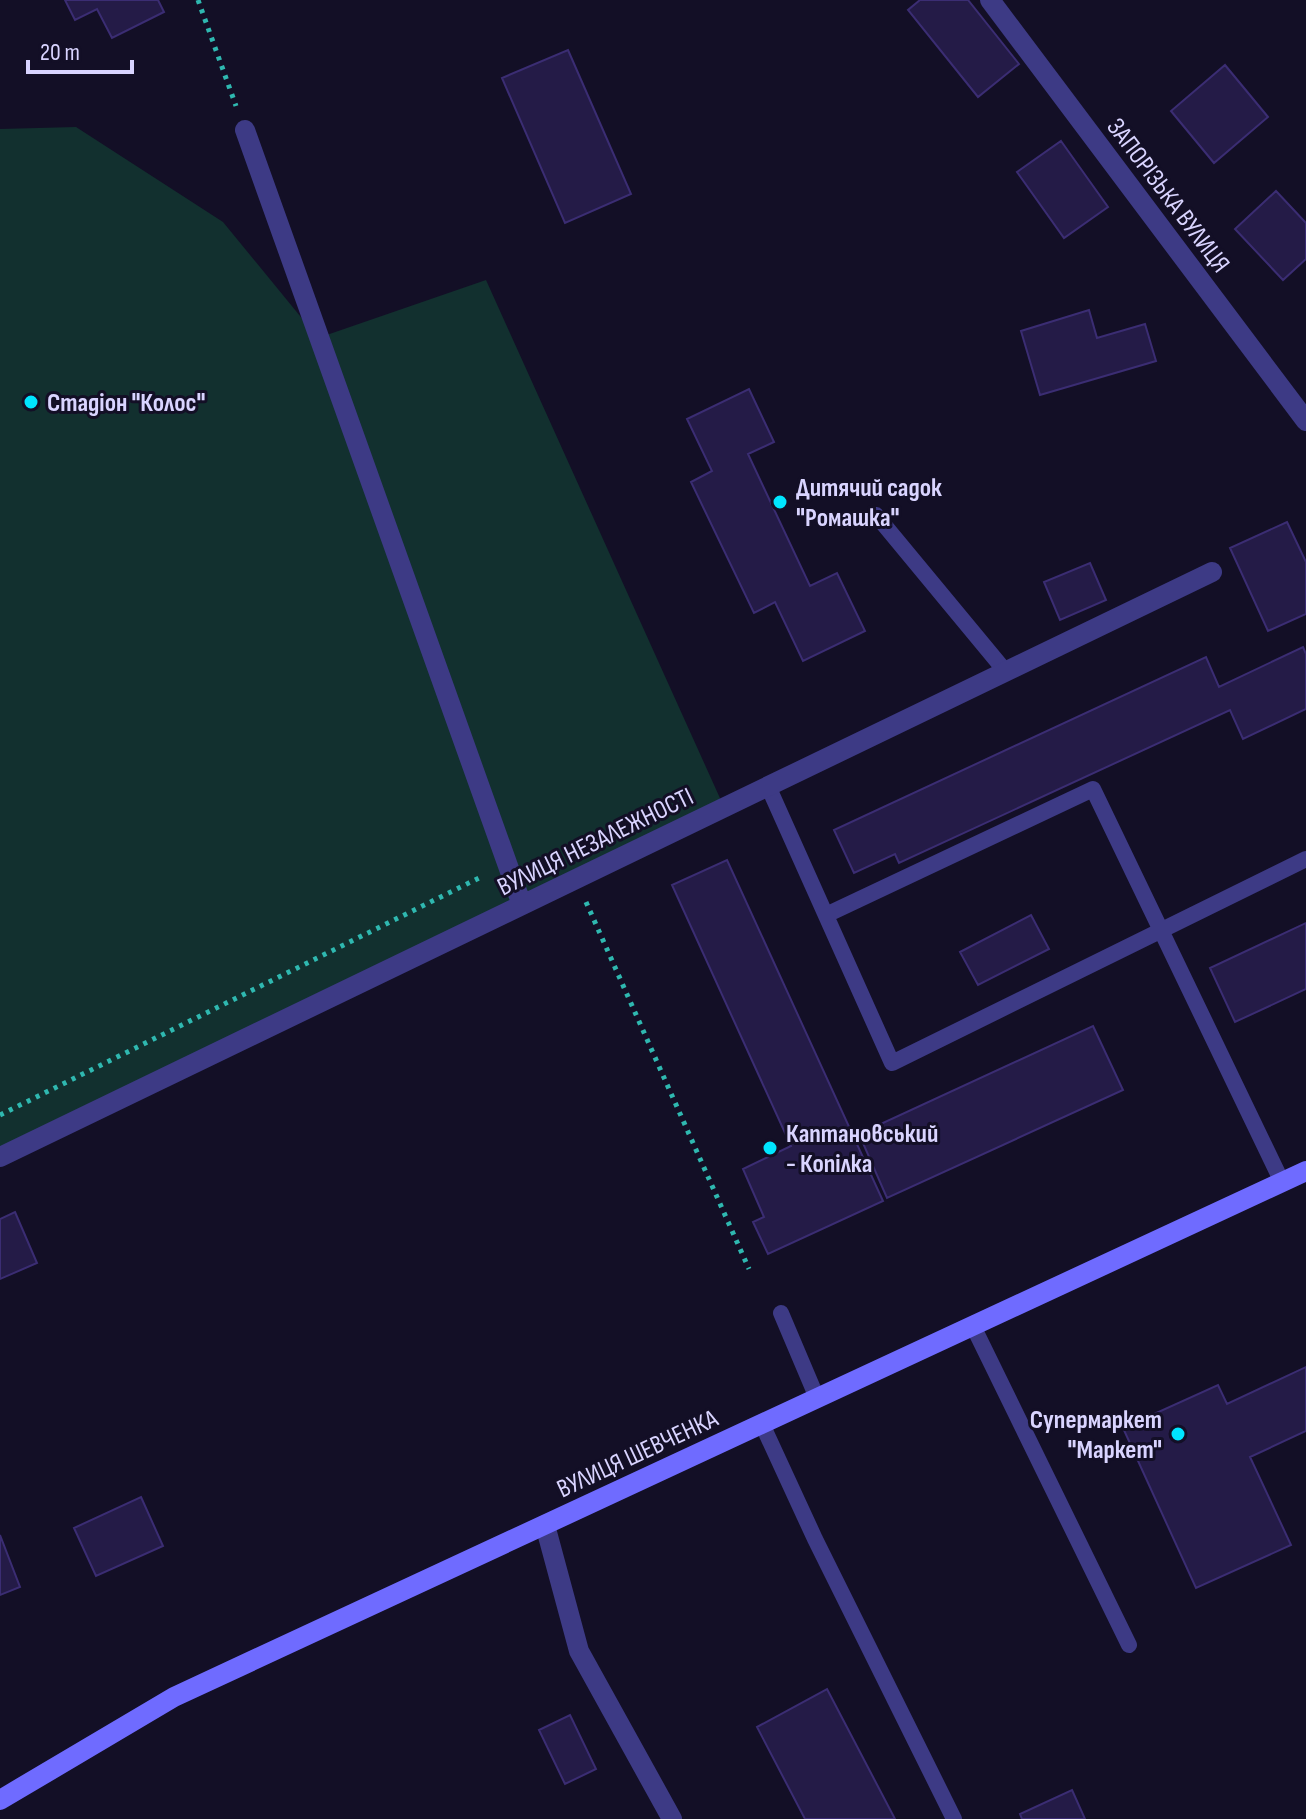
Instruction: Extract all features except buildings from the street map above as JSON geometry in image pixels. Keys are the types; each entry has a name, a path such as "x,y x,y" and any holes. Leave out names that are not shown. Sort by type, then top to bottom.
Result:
{"main road":[{"name":"ВУЛИЦЯ ШЕВЧЕНКА","path":"0,1800 174,1697 1306,1171"}],"street":[{"name":"ЗАПОРІЗЬКА ВУЛИЦЯ","path":"990,0 1306,421"},
{"path":"245,130 522,905"},
{"name":"ВУЛИЦЯ НЕЗАЛЕЖНОСТІ","path":"0,1157 1212,572"},
{"path":"545,1525 579,1651 672,1819"}],"lane":[{"path":"876,515 1006,672"},
{"path":"768,786 892,1063 1306,859"},
{"path":"826,915 1093,789 1282,1182"},
{"path":"781,1313 817,1398"},
{"path":"973,1326 1129,1645"},
{"path":"762,1424 815,1539 954,1819"}],"path":[{"path":"198,0 245,130"},
{"path":"0,1115 506,865"},
{"path":"576,879 749,1269"}],"green space":[{"path":"76,127 223,222 318,338 486,280 724,807 0,1157 0,129"}],"place":[{"name":"Стадіон \"Колос\"","path":"31,402"},
{"name":"Дитячий садок \"Ромашка\"","path":"780,502"},
{"name":"Каптановський - Копілка","path":"770,1148"},
{"name":"Супермаркет \"Маркет\"","path":"1178,1434"}]}
